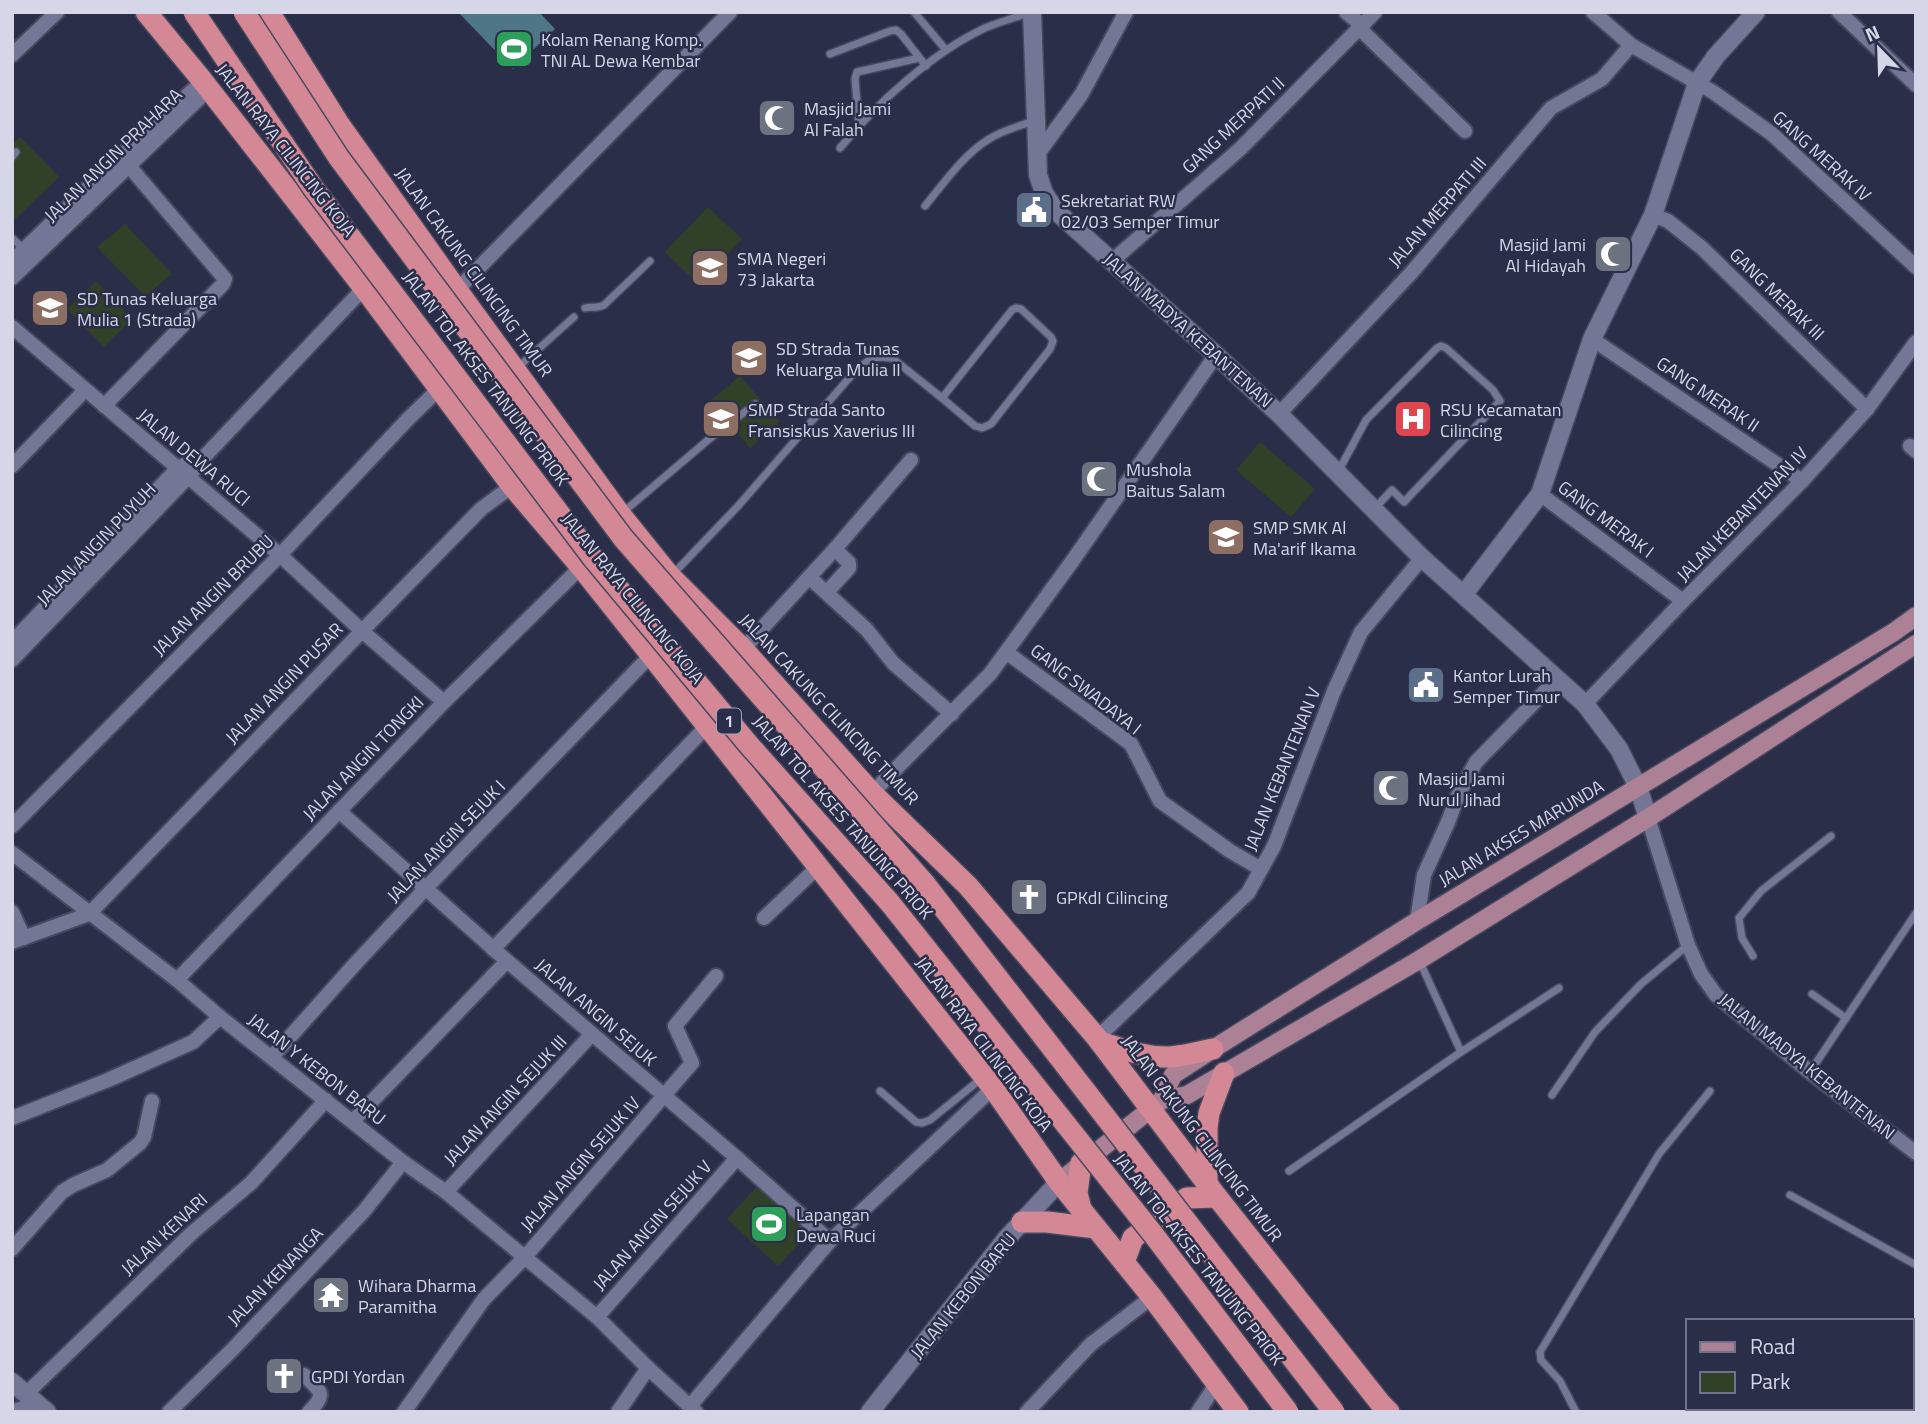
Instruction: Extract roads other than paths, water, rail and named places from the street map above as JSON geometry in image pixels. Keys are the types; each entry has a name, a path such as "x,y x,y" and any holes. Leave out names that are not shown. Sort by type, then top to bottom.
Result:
{"highway":[{"name":"JALAN RAYA CILINCING KOJA","path":"146,12 364,288 512,486 581,567 988,1082 1059,1182 1152,1297 1238,1412"},
{"name":"JALAN TOL AKSES TANJUNG PRIOK","path":"194,12 314,189 593,558 749,745 890,903 1153,1234 1288,1412"},
{"name":"JALAN TOL AKSES TANJUNG PRIOK","path":"244,12 339,158 623,538 925,884 1334,1412"},
{"name":"JALAN CAKUNG CILINCING TIMUR","path":"270,13 339,124 620,514 670,576 743,649 872,793 968,886 1157,1104 1212,1190 1385,1409"},
{"path":"1099,1040 1141,1055 1155,1057 1172,1057 1213,1049"},
{"path":"1124,1262 1133,1238 1187,1198 1212,1190 1207,1128 1209,1113 1224,1073"},
{"path":"1081,1163 1077,1193 1081,1209"},
{"path":"1022,1222 1096,1228"}],"main road":[{"name":"JALAN AKSES MARUNDA","path":"1157,1104 1173,1075 1213,1049 1916,616"},
{"name":"JALAN AKSES MARUNDA","path":"1059,1182 1157,1104 1187,1095 1419,960 1648,818 1916,644"}],"street":[{"path":"12,55 57,12"},
{"path":"457,290 730,12"},
{"name":"JALAN MADYA KEBANTENAN","path":"1032,12 1038,175 1044,193 1056,211 1279,414 1422,558 1586,704 1619,749 1638,787 1688,945 1701,974 1716,995 1810,1072 1916,1153"},
{"path":"1037,155 1081,95 1126,12"},
{"path":"1346,12 1465,131"},
{"name":"GANG MERPATI II","path":"1112,261 1240,149 1375,12"},
{"name":"GANG MERAK IV","path":"1593,12 1631,45 1713,92 1772,134 1916,267"},
{"path":"1464,594 1539,494 1592,339 1653,215 1697,83 1716,56 1756,12"},
{"path":"1839,12 1916,85"},
{"name":"JALAN MERPATI III","path":"1279,414 1412,272 1551,108 1602,79 1631,45"},
{"name":"JALAN ANGIN PRAHARA","path":"12,261 129,166 206,85"},
{"name":"JALAN ANGIN PRAHARA","path":"12,278 60,224 206,85"},
{"path":"104,406 225,282 224,276 129,166"},
{"name":"GANG MERAK III","path":"1653,215 1668,221 1702,248 1867,409"},
{"name":"JALAN ANGIN PUYUH","path":"12,660 66,594 183,472 206,455 364,288"},
{"name":"JALAN DEWA RUCI","path":"12,327 280,555 444,702"},
{"name":"GANG MERAK II","path":"1592,339 1802,481"},
{"name":"JALAN KEBANTENAN IV","path":"1586,704 1802,481 1867,409 1916,342"},
{"path":"872,793 990,674 1216,355"},
{"name":"JALAN ANGIN BRUBU","path":"12,827 439,389"},
{"path":"12,466 85,390"},
{"path":"743,649 835,549 911,460"},
{"name":"JALAN ANGIN PUSAR","path":"89,914 481,509 512,486"},
{"name":"GANG MERAK I","path":"1539,494 1683,601"},
{"path":"827,592 849,568 849,563 835,549"},
{"name":"JALAN KEBANTENAN V","path":"1099,1040 1248,893 1274,846 1334,691 1361,632 1422,558"},
{"name":"JALAN ANGIN TONGKI","path":"177,980 444,702 581,567"},
{"path":"809,577 867,630 893,663 952,714"},
{"name":"JALAN ANGIN PUYUH","path":"12,642 66,594"},
{"name":"GANG SWADAYA I","path":"1006,652 1131,744 1160,801 1230,851 1261,869"},
{"name":"JALAN ANGIN SEJUK I","path":"272,1057 426,888 651,655"},
{"path":"1417,921 1424,875 1459,793 1476,762 1557,679"},
{"path":"493,948 707,726"},
{"name":"JALAN ANGIN SEJUK","path":"339,811 507,961 830,1241"},
{"name":"JALAN Y KEBON BARU","path":"12,853 177,980 403,1162 446,1192 597,1317 648,1368"},
{"path":"764,918 818,867"},
{"path":"12,912 18,940 89,914"},
{"path":"353,1121 507,961"},
{"name":"JALAN ANGIN SEJUK IV","path":"404,1412 484,1300 692,1063 675,1026 716,976"},
{"path":"12,1118 108,1080 193,1042 220,1017"},
{"name":"JALAN ANGIN SEJUK III","path":"446,1192 592,1034"},
{"path":"618,1412 648,1368 693,1409 830,1241 988,1082"},
{"name":"JALAN KENARI","path":"30,1398 193,1232 251,1183 326,1100"},
{"path":"12,1249 62,1192 107,1170 140,1143 146,1130 152,1101"},
{"name":"JALAN ANGIN SEJUK V","path":"597,1317 737,1158"},
{"name":"JALAN KENANGA","path":"169,1412 364,1211 403,1162"},
{"name":"JALAN KEBON BARU","path":"870,1412 1006,1239 1059,1182"},
{"path":"1027,1412 1091,1344 1152,1297"},
{"path":"304,1376 320,1392 320,1400 309,1412"},
{"path":"1198,1412 1217,1383"},
{"path":"12,1412 30,1398"}],"lane":[{"path":"914,12 946,50"},
{"path":"840,148 901,86 946,50 985,28 1032,12"},
{"path":"830,54 896,30 926,66"},
{"path":"859,126 855,79 857,72 919,58"},
{"path":"925,206 958,166 990,138 1036,121"},
{"path":"12,238 25,249"},
{"path":"585,309 600,308 650,261"},
{"path":"670,576 739,505 856,369 880,357 892,358 975,426 982,428 991,424 1050,349 1053,341 1051,337 1021,309 1012,310 942,398"},
{"path":"516,370 574,317"},
{"path":"1337,472 1366,420 1437,348 1446,348 1493,390 1500,401 1404,502 1392,491 1374,509"},
{"path":"620,514 755,404"},
{"path":"1753,956 1742,937 1739,918 1760,891 1831,836"},
{"path":"1810,1072 1916,913"},
{"path":"1552,1096 1595,1032 1641,984 1688,945"},
{"path":"1419,960 1461,1052"},
{"path":"1289,1171 1559,988"},
{"path":"1812,994 1846,1018"},
{"path":"880,1091 916,1122 922,1123 988,1082"},
{"path":"1576,1412 1560,1381 1541,1360 1540,1352 1659,1154 1710,1091"},
{"path":"1790,1195 1916,1265"}],"water":[{"name":"Kolam Renang Komp. TNI AL Dewa Kembar","path":"458,12 539,12 555,29 513,69"}],"place":[{"name":"Kolam Renang Komp. TNI AL Dewa Kembar","path":"514,49"},
{"name":"Masjid Jami Al Falah","path":"777,118"},
{"name":"Sekretariat RW 02/03 Semper Timur","path":"1034,210"},
{"name":"Masjid Jami Al Hidayah","path":"1613,254"},
{"name":"SMA Negeri 73 Jakarta","path":"710,268"},
{"name":"SD Tunas Keluarga Mulia 1 (Strada)","path":"50,308"},
{"name":"SD Strada Tunas Keluarga Mulia II","path":"749,358"},
{"name":"SMP Strada Santo Fransiskus Xaverius III","path":"721,419"},
{"name":"RSU Kecamatan Cilincing","path":"1413,419"},
{"name":"Mushola Baitus Salam","path":"1099,479"},
{"name":"SMP SMK Al Ma'arif Ikama","path":"1226,537"},
{"name":"Kantor Lurah Semper Timur","path":"1426,685"},
{"name":"Masjid Jami Nurul Jihad","path":"1391,788"},
{"name":"GPKdI Cilincing","path":"1029,897"},
{"name":"Lapangan Dewa Ruci","path":"769,1224"},
{"name":"Wihara Dharma Paramitha","path":"331,1295"},
{"name":"GPDI Yordan","path":"284,1376"}]}
